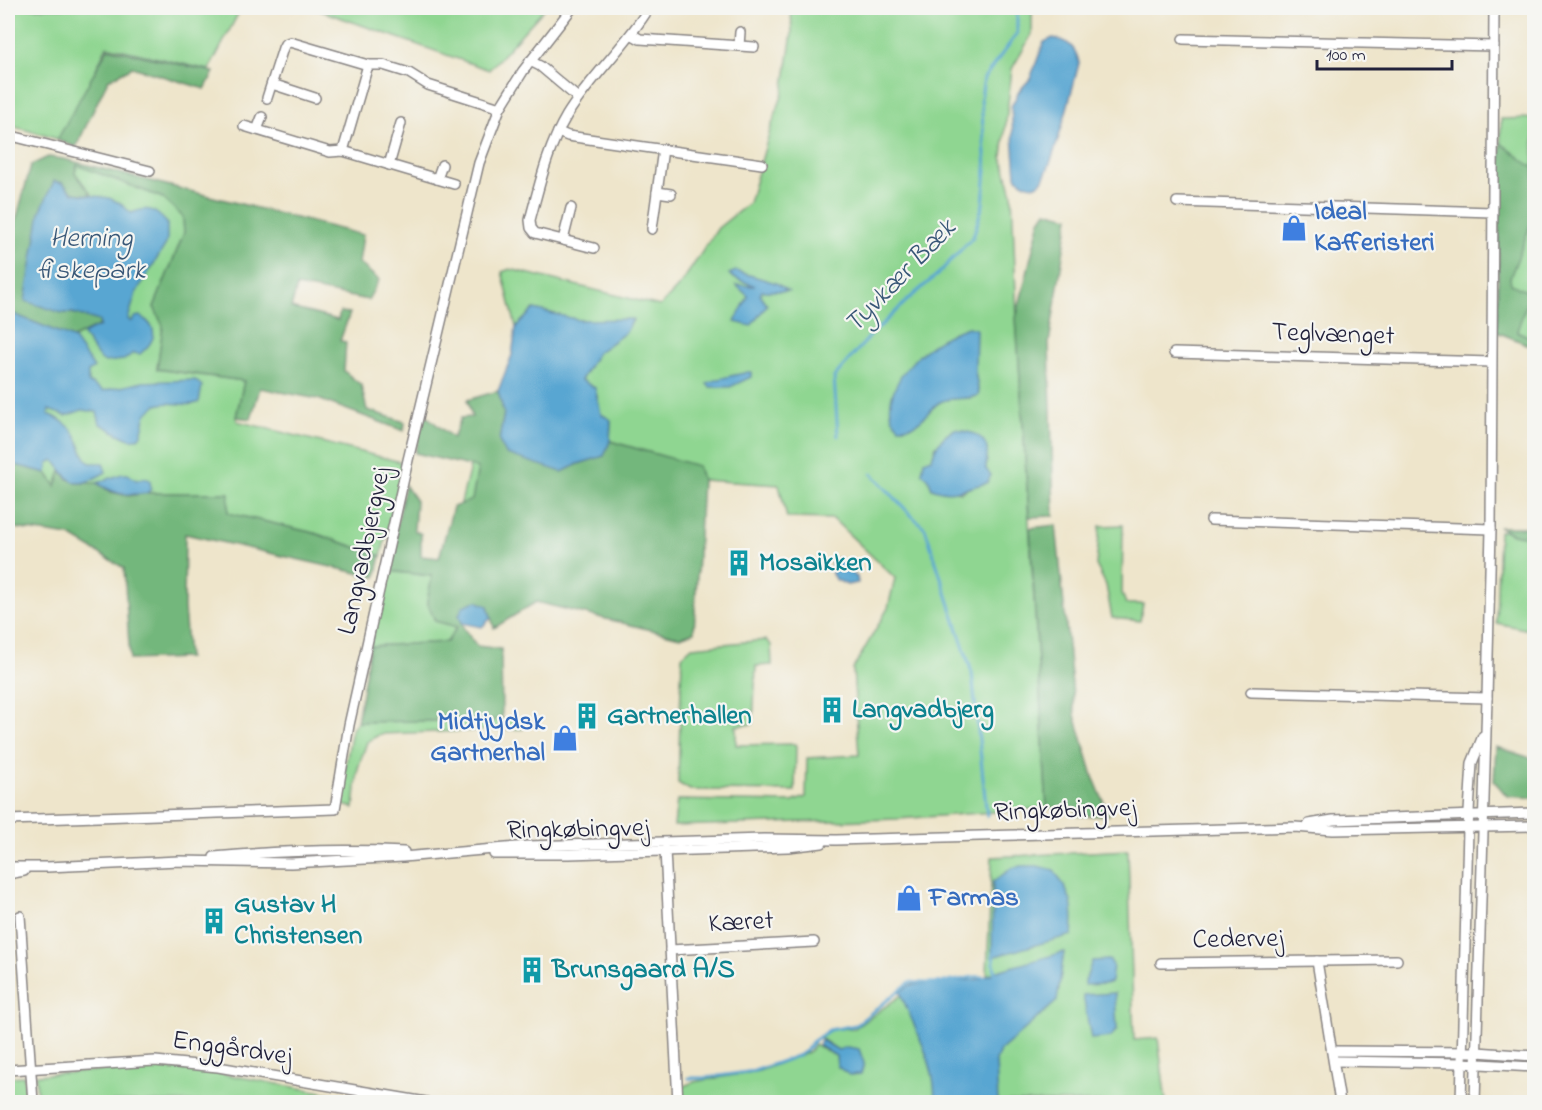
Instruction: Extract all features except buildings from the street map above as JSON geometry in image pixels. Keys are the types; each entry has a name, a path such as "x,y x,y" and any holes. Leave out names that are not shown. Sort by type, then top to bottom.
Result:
{"street":[{"name":"Langvadbjergvej","path":"8,820 335,809 349,725 408,460 479,163 500,108 530,61 572,8"},
{"path":"594,248 535,233 531,228 530,219 549,151 558,132 578,98 631,34 649,8"},
{"path":"1475,1102 1491,529 1494,8"},
{"path":"739,46 740,32"},
{"path":"631,34 640,39 754,47"},
{"path":"1183,39 1494,46"},
{"path":"267,98 285,44 290,42 368,65 383,65 409,73 428,85 500,108"},
{"path":"530,61 540,66 578,98"},
{"path":"343,151 368,65"},
{"path":"272,84 315,98"},
{"path":"257,130 262,117"},
{"path":"389,165 401,123"},
{"path":"244,126 330,152 343,151 454,184"},
{"path":"558,132 567,136 762,164"},
{"path":"8,135 150,171"},
{"path":"652,229 663,149"},
{"path":"437,179 442,165"},
{"path":"657,192 671,195"},
{"path":"1177,202 1492,212"},
{"path":"563,240 571,208"},
{"name":"Teglvænget","path":"1174,353 1491,362"},
{"path":"1211,520 1491,529"},
{"path":"1251,692 1487,698"},
{"path":"1461,1102 1468,828 1472,764 1485,732"},
{"name":"Ringkøbingvej","path":"1295,827 1333,820 1534,813"},
{"name":"Ringkøbingvej","path":"8,867 179,861 360,860 551,845 764,839 836,840 1295,827 1333,830 1534,826"},
{"name":"Ringkøbingvej","path":"465,852 517,855 788,847 836,840"},
{"name":"Kæret","path":"666,850 678,1102"},
{"name":"Ringkøbingvej","path":"8,874 47,867"},
{"path":"20,916 33,1102"},
{"name":"Kæret","path":"670,950 814,942"},
{"name":"Cedervej","path":"1161,963 1397,960"},
{"name":"Cedervej","path":"1317,961 1341,1102"},
{"path":"1332,1051 1477,1052 1534,1056"},
{"name":"Enggårdvej","path":"8,1070 155,1061 218,1067 426,1102"},
{"path":"1334,1061 1476,1063 1534,1067"}],"green space":[{"path":"8,8 241,8 209,70 107,46 61,140 8,125"},
{"path":"313,8 545,8 489,70"},
{"path":"791,8 1032,8 1032,34 1012,69 1002,157 1012,194 1018,345 1047,808 898,819 674,826 677,800 792,802 806,797 807,758 859,755 853,669 888,608 895,578 833,519 787,518 779,485 702,480 698,466 443,574 472,459 682,462 610,441 611,421 601,414 595,388 581,380 597,353 626,332 633,320 579,320 534,309 516,327 502,272 510,269 660,306 680,285 718,228 749,203 783,93 792,33","holes":["975,329 975,371 979,395 953,398 939,403 914,425 923,352 954,332","936,446 987,450 986,469 973,486 961,492 932,488 928,478"]},
{"path":"108,48 214,72 205,89 132,67 108,80 76,147 57,140"},
{"path":"1534,118 1534,347 1497,332 1501,119"},
{"path":"1501,143 1534,168 1534,216 1510,278 1511,284 1528,292 1529,296 1517,331 1534,339 1534,347 1497,332"},
{"path":"48,157 64,159 363,235 359,263 379,280 368,300 297,286 291,308 338,320 340,312 350,313 340,341 346,342 344,371 361,385 367,410 405,422 404,431 318,399 260,388 251,419 236,417 244,381 157,369 163,326 154,307 184,233 183,217 163,198 77,165 75,173 92,195 73,193 63,183 62,313 91,317 100,321 100,325 73,338 11,313 8,315 8,250 31,165"},
{"path":"76,164 163,198 183,217 184,233 154,307 163,326 157,369 244,381 237,421 405,463 381,556 314,533 228,513 228,493 147,493 128,496 76,483 61,472 56,487 47,473 8,463 8,315 11,313 73,338 100,325 73,313 73,193 92,195 75,173"},
{"path":"1046,211 1069,217 1049,343 1054,516 1029,517 1016,318 1040,220"},
{"path":"498,391 504,413 499,441 562,472 604,456 610,441 698,466 702,480 694,632 680,637 536,602 494,628 488,606 459,615 464,629 477,646 501,649 502,720 357,722 370,646 447,642 457,627 435,621 427,602 432,576 388,571 405,485 416,501 414,530 421,534 421,556 439,558 453,507 472,500 478,468 415,453 424,414 453,438 461,418 472,417 467,400"},
{"path":"8,463 47,473 56,486 61,471 68,479 76,483 97,483 111,492 128,496 147,493 229,493 228,513 314,533 381,556 376,577 185,534 184,607 188,658 130,660 124,568 70,536 8,527"},
{"path":"1056,525 1075,715 1093,776 1109,815 1079,816 1074,807 1047,808 1030,528"},
{"path":"1123,525 1122,593 1126,604 1143,604 1140,621 1112,618 1106,585 1096,565 1100,526"},
{"path":"1499,527 1534,527 1534,538 1512,534"},
{"path":"1499,531 1534,532 1534,631 1496,623"},
{"path":"388,571 432,576 427,602 457,627 447,642 370,646"},
{"path":"766,640 771,645 772,665 756,666 753,724 736,726 736,745 796,744 795,791 690,790 678,783 682,656 692,647"},
{"path":"523,719 523,729 380,734 367,742 358,768 354,808 339,804 352,729 357,722"},
{"path":"1496,747 1534,759 1534,798 1507,796 1494,781"},
{"path":"1128,850 1134,1040 1158,1038 1166,1102 684,1102 682,1087 693,1082 759,1071 809,1052 814,1044 836,1056 838,1050 819,1037 832,1029 855,1028 910,989 990,982 987,973 992,857"},
{"path":"153,1067 218,1073 376,1102 37,1102 36,1075"},
{"path":"24,1076 26,1102 8,1102 8,1077"}],"water":[{"path":"1053,38 1070,46 1076,53 1079,63 1051,162 1040,183 1033,186 1023,183 1016,176 1011,107 1019,91 1030,79 1044,42"},
{"name":"Herning fiskepark","path":"54,181 63,183 73,193 109,198 120,203 131,213 151,210 167,223 166,244 136,293 128,319 131,322 135,317 140,316 151,325 153,330 154,335 150,344 140,354 133,353 124,360 105,362 99,358 82,334 100,326 99,321 73,313 62,313 25,301 40,212"},
{"path":"736,271 776,283 788,291 762,291 760,295 767,305 751,326 735,322 748,296 736,285 755,286 729,274"},
{"path":"534,309 579,320 633,319 626,332 597,353 581,380 595,388 601,414 611,420 610,441 604,456 562,472 506,454 499,441 504,413 498,391 512,355 516,327"},
{"name":"Herning fiskepark","path":"11,313 73,338 94,368 88,372 88,382 103,391 143,382 195,380 202,386 199,402 189,405 162,403 157,405 146,415 141,435 135,439 123,437 100,424 97,412 82,410 66,416 49,410 48,414 73,430 90,463 103,463 106,472 82,483 66,476 54,460 48,463 47,473 8,463 8,315"},
{"path":"968,327 976,329 975,371 979,395 940,402 918,423 899,427 893,418 891,408 895,387 901,377 915,359 928,348 950,334"},
{"path":"751,372 751,377 730,387 710,387 707,384 720,379"},
{"path":"955,429 979,436 987,449 986,469 991,475 987,483 960,490 939,491 932,488 928,478 922,473 924,461 932,458 940,441"},
{"path":"128,474 136,480 145,478 150,480 151,489 147,493 127,494 115,492 97,483"},
{"path":"837,558 857,577 858,583 847,585 835,579 831,562"},
{"path":"476,601 488,606 491,618 482,627 462,623 459,615 463,606"},
{"path":"1037,866 1054,870 1064,886 1072,907 1072,935 992,957 993,882 1012,868"},
{"path":"1064,952 1057,1001 1000,1051 996,1061 998,1102 934,1102 929,1061 900,992 910,985 980,979 997,971"},
{"path":"1109,960 1113,965 1111,982 1084,985 1092,961"},
{"path":"1115,993 1117,1029 1111,1037 1091,1039 1083,995"},
{"path":"821,1040 838,1050 847,1047 859,1049 864,1063 861,1074 849,1075 837,1066 836,1056 818,1045"}],"waterway":[{"name":"Tyvkær Bæk","path":"838,436 834,377 871,335 938,274 973,237 983,204 986,169 981,98 984,78 1017,34 1017,8"},
{"name":"Tyvkær Bæk","path":"872,474 925,528 972,673 987,816"},
{"name":"Tyvkær Bæk","path":"993,953 995,974"},
{"path":"689,1078 754,1071 797,1056 829,1030 856,1025 910,982 935,983 976,977 987,978"},
{"path":"206,1102 212,1102"}],"place":[{"name":"Ideal Kafferisteri","path":"1294,228"},
{"name":"Mosaikken","path":"739,563"},
{"name":"Langvadbjerg","path":"832,710"},
{"name":"Gartnerhallen","path":"587,716"},
{"name":"Midtjydsk Gartnerhal","path":"565,738"},
{"name":"Farmas","path":"909,898"},
{"name":"Gustav H Christensen","path":"214,921"},
{"name":"Brunsgaard A/S","path":"532,970"}]}
